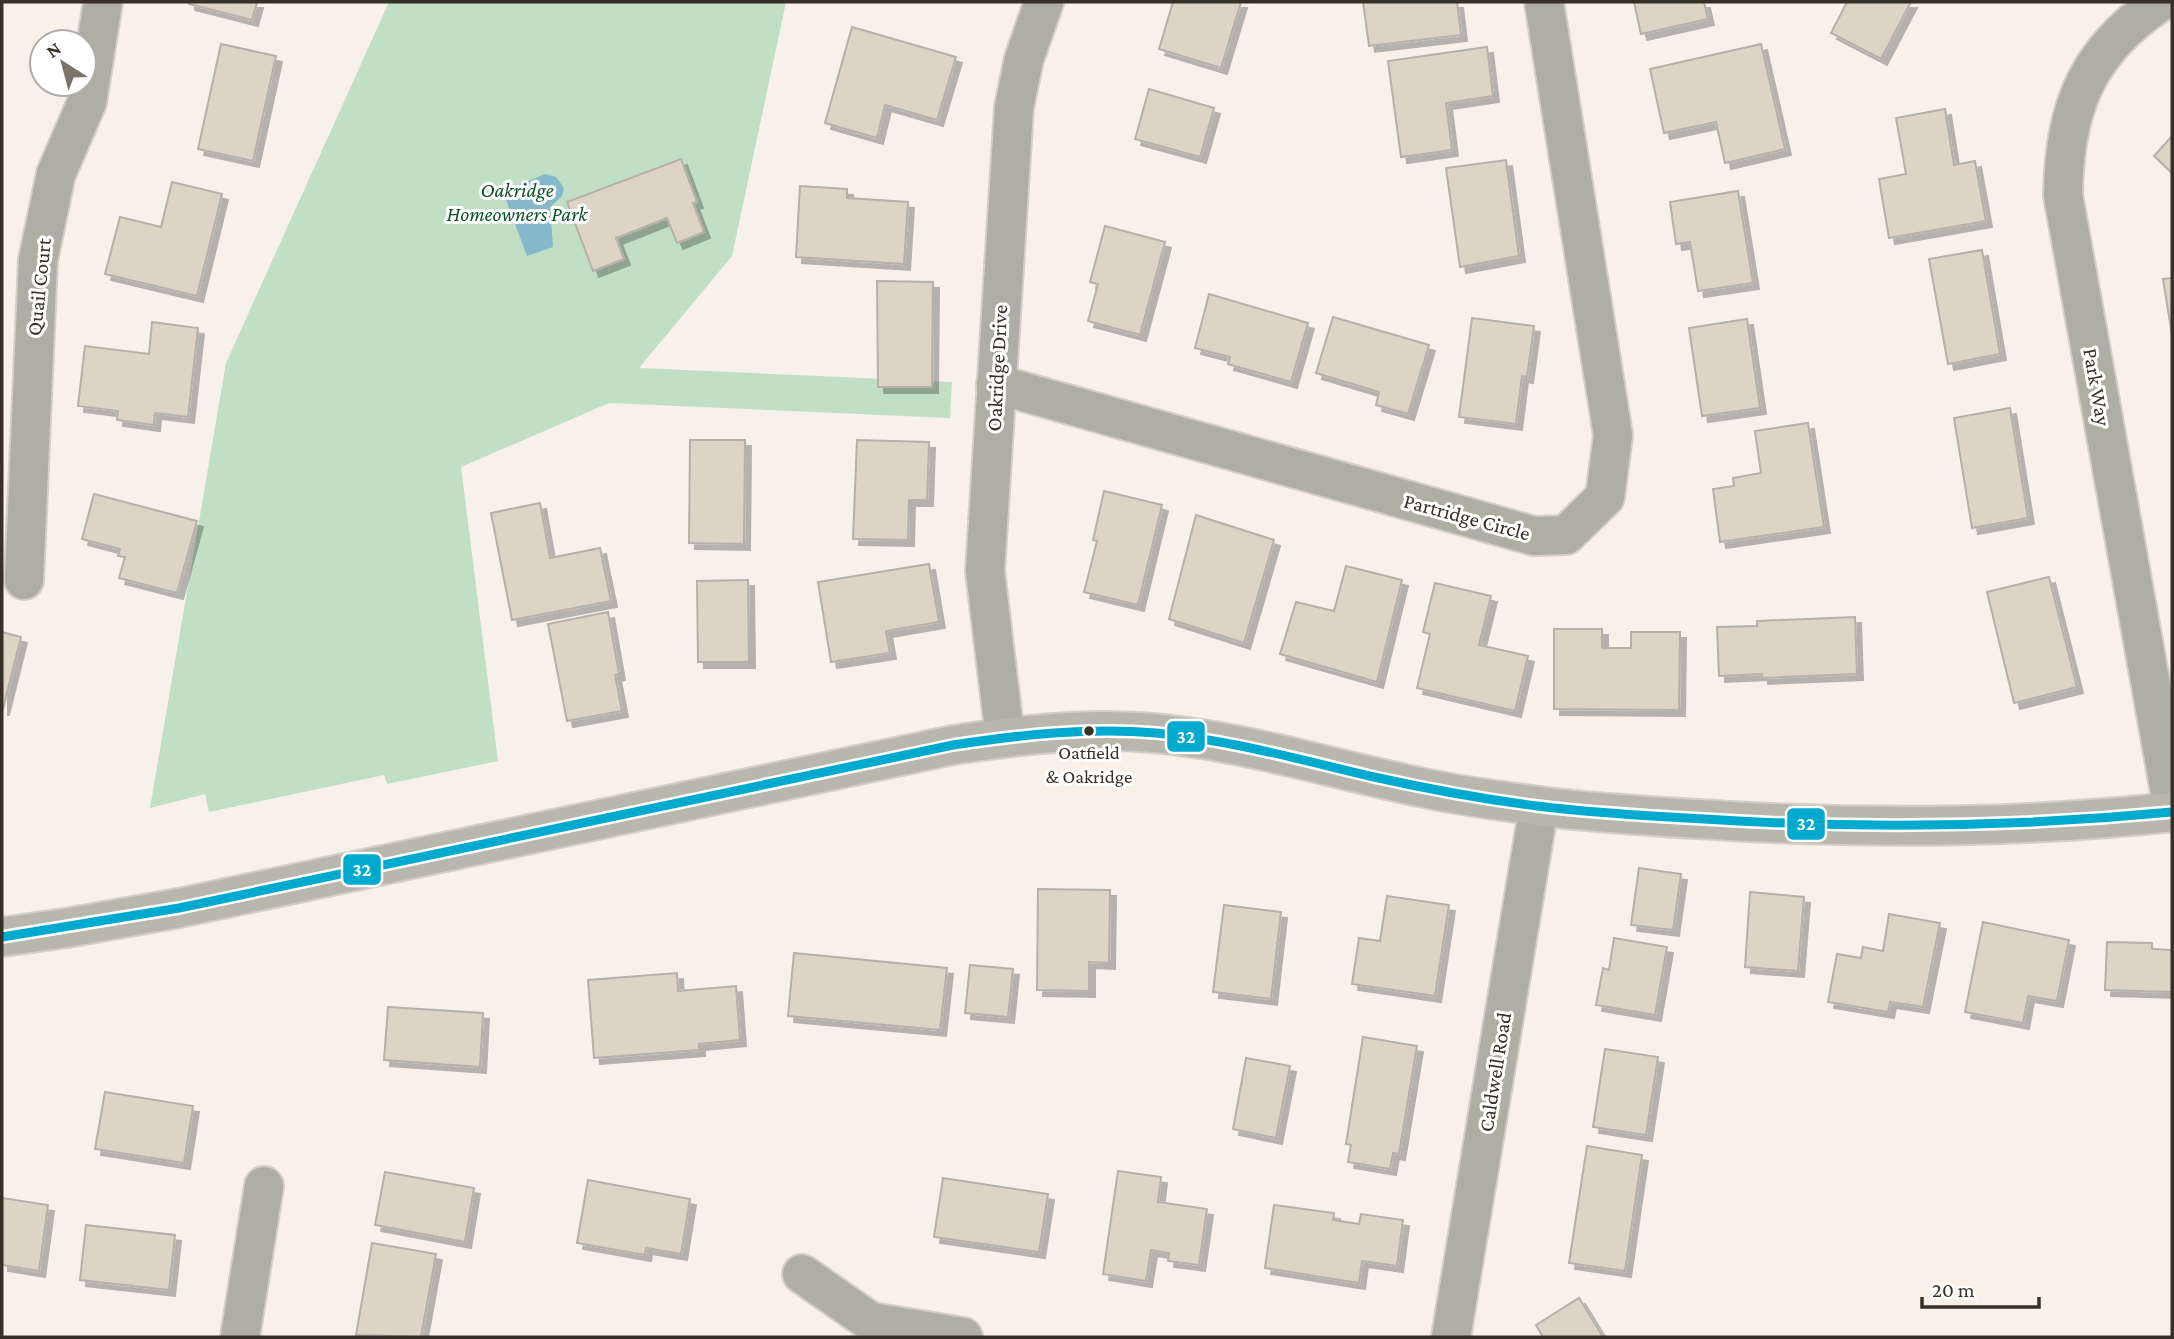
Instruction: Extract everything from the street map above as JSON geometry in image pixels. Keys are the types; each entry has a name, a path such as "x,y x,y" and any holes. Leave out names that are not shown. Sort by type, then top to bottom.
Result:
{"main road":[{"path":"2,937 141,915 726,792 1005,737 1101,730 1185,736 1258,749 1434,790 1539,806 1661,817 1808,825 1963,827 2111,819 2172,812"}],"street":[{"name":"Quail Court","path":"24,580 38,260 57,174 87,102 103,2"},
{"name":"Oakridge Drive","path":"1005,737 985,570 1014,107 1024,59 1044,2"},
{"name":"Partridge Circle","path":"996,384 1534,536 1566,535 1605,497 1613,435 1544,2"},
{"name":"Park Way","path":"2161,2 2133,20 2104,52 2085,83 2070,120 2063,155 2063,195 2172,803"},
{"name":"Caldwell Road","path":"1451,1337 1539,806"},
{"path":"240,1337 264,1186"},
{"path":"802,1273 872,1322 963,1337"}],"green space":[{"name":"Oakridge Homeowners Park","path":"389,2 786,2 732,256 639,368 952,382 950,418 609,403 461,467 498,761 387,784 384,775 209,812 205,794 150,808 226,363"}],"water":[{"path":"545,174 556,177 564,188 562,196 550,207 553,247 527,256 503,192"}],"building":[{"path":"189,2 257,2 252,20"},
{"path":"1173,2 1241,2 1221,68 1159,49"},
{"path":"1363,2 1457,2 1461,35 1369,46"},
{"path":"1634,2 1704,2 1708,19 1641,34"},
{"path":"1847,2 1911,2 1881,59 1831,33"},
{"path":"852,27 956,57 937,120 885,105 877,138 825,123"},
{"path":"221,44 276,56 253,161 198,149"},
{"path":"1761,44 1785,149 1725,163 1716,122 1664,133 1650,69"},
{"path":"1487,47 1493,96 1446,103 1452,150 1401,157 1388,61"},
{"path":"1149,89 1214,108 1200,157 1135,139"},
{"path":"1945,109 1954,165 1975,161 1986,221 1889,238 1879,179 1906,174 1896,118"},
{"path":"2172,136 2172,173 2154,156"},
{"path":"681,159 697,202 693,203 704,232 677,243 667,218 616,238 624,259 593,271 567,202"},
{"path":"1506,160 1519,256 1460,267 1446,168"},
{"path":"172,182 222,194 197,296 105,274 120,217 161,227"},
{"path":"800,186 847,189 847,198 908,202 904,264 796,257"},
{"path":"1738,191 1753,283 1698,291 1690,242 1676,244 1670,202"},
{"path":"1105,226 1165,242 1140,335 1088,321 1098,284 1090,282"},
{"path":"1982,250 2000,354 1948,364 1929,259"},
{"path":"2172,278 2172,335 2163,279"},
{"path":"877,281 933,282 932,387 878,387"},
{"path":"1209,294 1308,323 1291,382 1228,364 1230,357 1195,348"},
{"path":"1333,317 1429,345 1408,414 1376,405 1379,392 1316,373"},
{"path":"1472,318 1534,326 1527,377 1522,376 1516,424 1459,417"},
{"path":"1747,319 1760,408 1702,416 1689,328"},
{"path":"152,322 198,328 188,417 155,413 154,425 117,420 118,411 78,406 85,346 149,354"},
{"path":"2010,408 2028,518 1972,528 1954,418"},
{"path":"1808,423 1824,527 1720,542 1713,489 1734,486 1733,478 1761,473 1755,431"},
{"path":"690,440 745,440 744,544 689,543"},
{"path":"857,440 929,442 927,500 909,500 908,540 853,539"},
{"path":"1104,491 1162,505 1138,605 1084,592 1097,541 1093,540"},
{"path":"94,494 197,521 177,593 119,578 125,557 118,556 120,549 82,539"},
{"path":"540,503 550,558 600,548 611,601 512,620 491,513"},
{"path":"1196,515 1274,540 1244,643 1169,619"},
{"path":"929,564 939,622 886,631 890,653 831,662 818,582"},
{"path":"1346,566 1402,580 1377,682 1280,654 1296,602 1334,611"},
{"path":"2049,577 2077,687 2014,703 1987,592"},
{"path":"748,580 749,662 698,662 697,581"},
{"path":"1435,583 1491,596 1479,645 1528,656 1515,711 1417,688 1430,634 1423,632"},
{"path":"608,612 619,674 615,675 622,711 567,721 548,624"},
{"path":"1855,617 1857,674 1762,678 1762,674 1719,676 1717,627 1757,626 1757,621"},
{"path":"1554,629 1602,629 1602,648 1631,648 1631,632 1680,632 1679,710 1554,709"},
{"path":"2,632 21,637 3,709 2,709"},
{"path":"1639,868 1681,874 1673,930 1631,925"},
{"path":"1038,889 1110,890 1109,963 1089,962 1089,991 1037,990"},
{"path":"1750,892 1804,897 1798,971 1745,967"},
{"path":"1387,896 1449,905 1435,996 1352,984 1359,938 1380,941"},
{"path":"1224,905 1281,912 1271,999 1213,992"},
{"path":"1889,914 1940,923 1923,1007 1890,1002 1888,1012 1828,1002 1837,954 1861,958 1863,947 1883,951"},
{"path":"1983,922 2069,940 2057,1001 2028,996 2023,1023 1965,1012"},
{"path":"1614,938 1667,947 1655,1015 1596,1005 1603,968 1609,970"},
{"path":"2107,942 2152,943 2152,949 2172,950 2172,992 2105,990"},
{"path":"794,953 947,968 940,1030 788,1016"},
{"path":"970,965 1013,969 1008,1017 965,1013"},
{"path":"677,973 678,991 736,986 740,1040 699,1044 699,1050 594,1058 588,980"},
{"path":"388,1007 483,1013 480,1067 384,1060"},
{"path":"1363,1037 1417,1046 1399,1154 1393,1153 1390,1169 1348,1162 1351,1145 1346,1144"},
{"path":"1605,1049 1658,1057 1646,1135 1593,1127"},
{"path":"1246,1058 1290,1066 1276,1138 1233,1129"},
{"path":"105,1092 193,1106 184,1163 95,1149"},
{"path":"1587,1146 1642,1155 1625,1271 1569,1263"},
{"path":"1118,1171 1161,1177 1158,1202 1207,1209 1199,1265 1168,1261 1169,1253 1151,1250 1146,1281 1103,1274"},
{"path":"385,1172 474,1188 465,1242 375,1225"},
{"path":"943,1178 1048,1194 1039,1252 934,1237"},
{"path":"588,1180 690,1199 681,1254 646,1248 645,1255 577,1243"},
{"path":"2,1198 48,1205 39,1271 2,1265"},
{"path":"1274,1205 1334,1213 1333,1220 1359,1224 1361,1214 1403,1220 1397,1266 1362,1261 1359,1283 1265,1268"},
{"path":"86,1225 175,1235 169,1290 80,1280"},
{"path":"372,1243 436,1254 421,1337 356,1335"},
{"path":"1579,1298 1603,1337 1543,1337 1536,1325"}],"transit line":[{"name":"32","path":"2,937 179,908 953,745 1029,735 1080,732 1131,731 1211,740 1455,793 1579,811 1762,822 1880,825 2055,821 2172,812"}],"place":[{"name":"Oatfield & Oakridge","path":"1089,731"}]}
